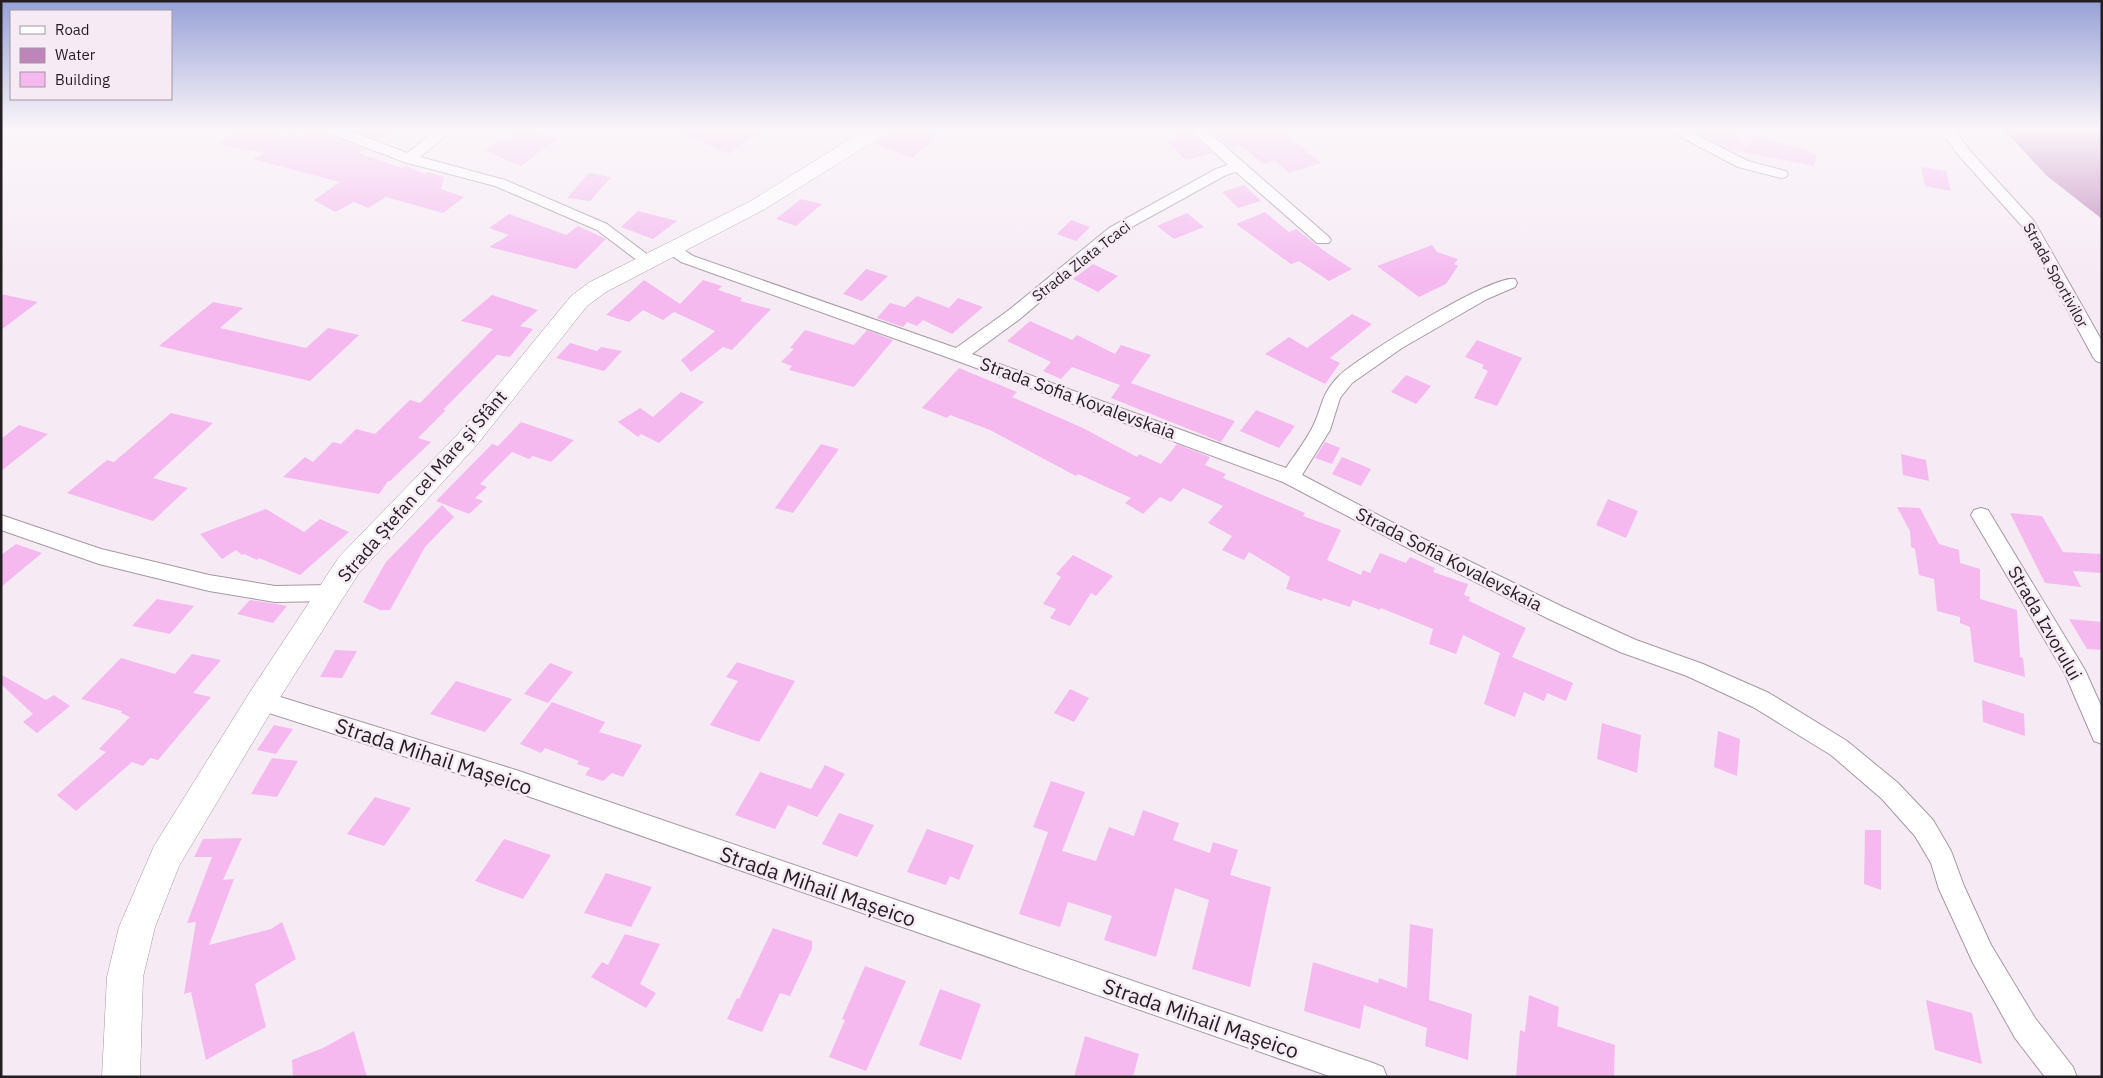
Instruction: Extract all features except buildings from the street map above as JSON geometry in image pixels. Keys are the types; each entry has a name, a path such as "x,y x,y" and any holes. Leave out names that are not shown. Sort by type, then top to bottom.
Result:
{"main road":[{"name":"Strada Ștefan cel Mare și Sfânt","path":"121,1077 125,977 137,927 166,857 261,701 349,565 467,440 579,301 598,287 758,205 799,179"}],"street":[{"name":"Strada Sofia Kovalevskaia","path":"486,179 500,183 602,227 660,255 686,259 958,355 1290,477 1415,543 1565,617 1628,646 1695,670 1761,700 1839,748 1890,790 1924,828 1942,859 1952,889 1982,954 2025,1028 2063,1077"},
{"name":"Strada Zlata Tcaci","path":"958,355 1015,314 1114,231 1206,179"},
{"path":"1253,179 1323,240"},
{"name":"Strada Sportivilor","path":"1988,179 2029,224 2102,357"},
{"path":"1290,477 1321,430 1332,396 1346,379 1396,344 1481,295 1509,283"},
{"name":"Strada Izvorului","path":"1981,516 2074,670 2102,734"},
{"path":"1,522 98,556 209,583 275,594 330,593"},
{"name":"Strada Mihail Mașeico","path":"261,701 516,781 1373,1077"}],"water":[{"path":"2051,179 2102,179 2102,219"}]}
